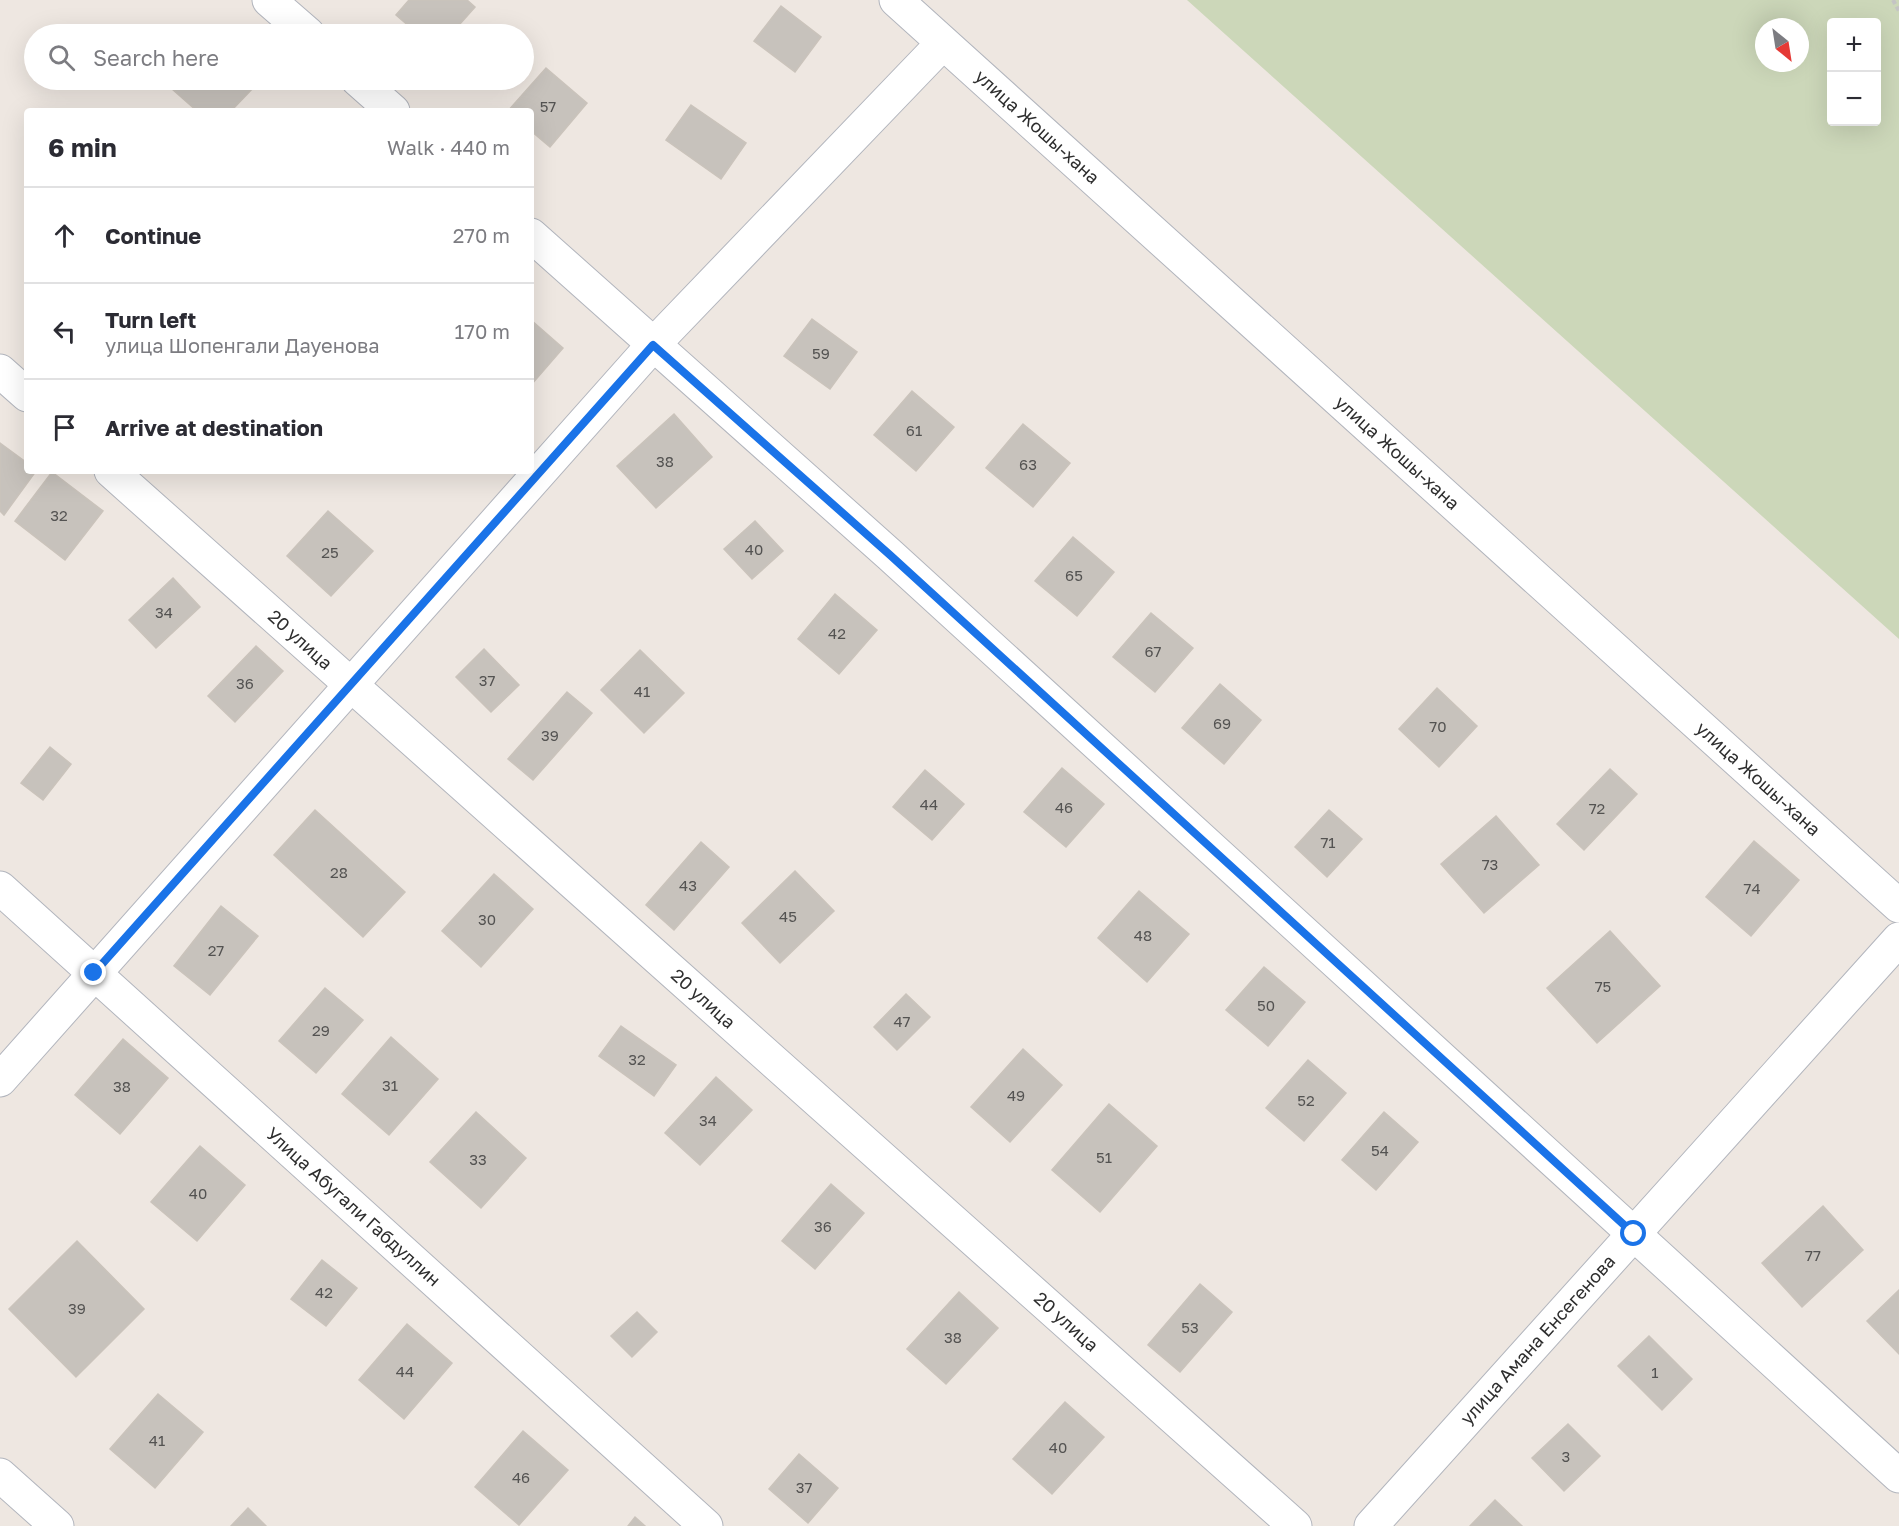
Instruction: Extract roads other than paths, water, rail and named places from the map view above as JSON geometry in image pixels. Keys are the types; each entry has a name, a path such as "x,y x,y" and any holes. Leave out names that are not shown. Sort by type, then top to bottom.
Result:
{"street":[{"path":"269,0 297,24"},
{"name":"улица Жошы-хана","path":"896,0 1899,906"},
{"path":"0,1080 653,345 943,43"},
{"path":"369,90 390,108"},
{"path":"534,238 917,579 1899,1476"},
{"path":"0,371 24,392"},
{"name":"20 улица","path":"114,474 1295,1526"},
{"name":"Улица Абугали Габдуллин","path":"0,888 706,1526"},
{"name":"улица Амана Енсегенова","path":"1371,1526 1899,939"},
{"path":"0,1475 57,1526"}]}
